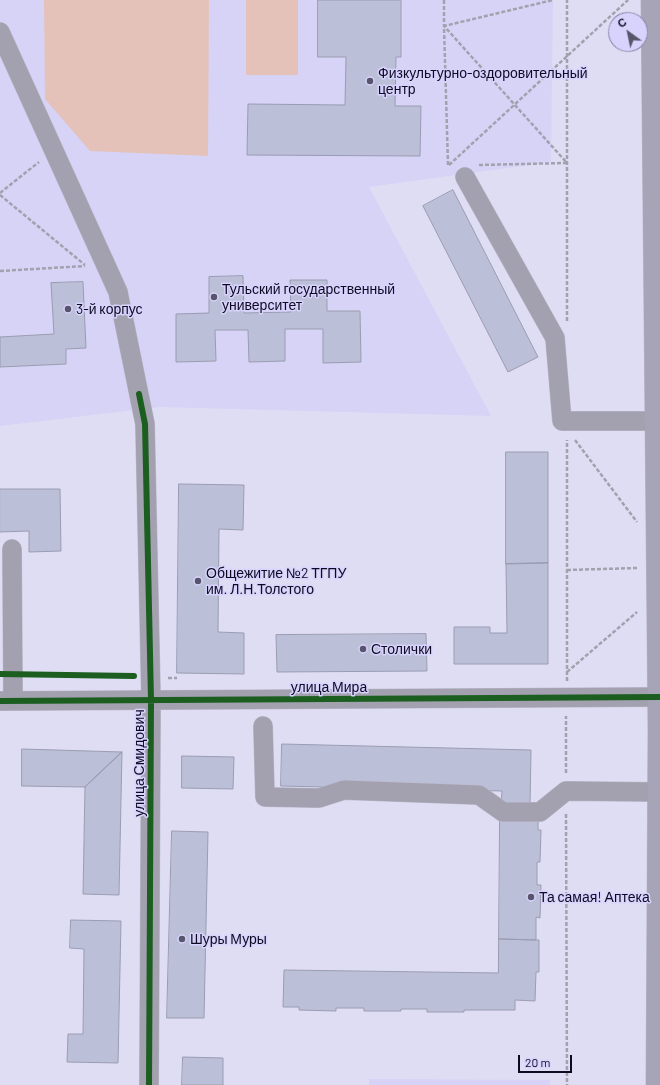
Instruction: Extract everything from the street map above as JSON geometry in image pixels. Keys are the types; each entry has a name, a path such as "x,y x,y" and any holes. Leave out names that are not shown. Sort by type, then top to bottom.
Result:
{"main road":[{"path":"652,0 659,697 657,1085"}],"street":[{"name":"улица Смидович","path":"0,32 118,292 145,424 151,700 149,1085"},
{"path":"465,169 555,338 562,421 567,425 657,421"},
{"path":"7,701 13,674 12,549"},
{"name":"улица Мира","path":"7,701 566,699 659,697"},
{"path":"263,726 265,798 319,798 344,790 479,795 503,812 540,812 566,791 658,792"}],"path":[{"path":"444,0 448,165"},
{"path":"444,26 553,0"},
{"path":"567,0 567,327"},
{"path":"448,165 628,0"},
{"path":"444,26 567,163"},
{"path":"55,153 44,158 0,194 90,269"},
{"path":"448,165 465,169 567,163"},
{"path":"0,271 86,266"},
{"path":"567,425 640,525"},
{"path":"567,425 567,1085"},
{"path":"567,570 640,567 639,575"},
{"path":"567,672 637,613 638,605"},
{"path":"13,674 134,676"}],"shaded area":[{"name":"Тульский государственный университет","path":"0,0 553,0 551,162 369,187 491,416 160,407 0,426"},
{"path":"44,0 209,0 208,156 90,151 45,99"},
{"path":"246,0 298,0 298,75 246,75"},
{"path":"369,1079 550,1080 550,1085 369,1085"}],"building":[{"name":"Физкультурно-оздоровительный центр","path":"318,0 401,0 401,57 396,57 395,106 421,106 420,156 247,155 248,104 345,105 346,57 318,57"},
{"path":"453,190 538,357 508,372 423,206"},
{"path":"243,276 244,313 291,312 290,280 327,280 327,311 360,311 361,362 323,363 323,329 285,329 285,361 249,362 248,330 215,330 216,361 176,362 176,314 209,313 209,277"},
{"name":"3-й корпус","path":"83,282 86,348 66,349 66,364 0,367 0,337 54,334 51,283"},
{"path":"506,452 548,452 548,563 506,564"},
{"name":"Общежитие №2 ТГПУ им. Л.Н.Толстого","path":"179,484 244,485 243,530 219,529 218,632 244,633 244,674 177,673"},
{"path":"0,489 60,489 61,551 29,552 29,531 0,532"},
{"path":"548,563 548,664 454,664 454,627 490,627 490,633 507,633 506,564"},
{"path":"426,634 427,671 277,672 276,635"},
{"path":"282,744 531,750 530,806 501,805 502,791 281,786"},
{"path":"22,749 122,752 85,787 22,786"},
{"path":"122,752 119,895 83,894 85,787"},
{"path":"182,756 234,757 233,789 182,788"},
{"path":"500,818 538,818 538,830 541,830 540,862 537,862 537,885 541,885 540,918 536,917 536,940 499,939"},
{"path":"172,831 208,832 204,1018 167,1018"},
{"path":"71,920 121,921 118,1063 67,1062 68,1034 83,1034 84,949 70,948"},
{"path":"499,939 539,940 539,972 536,972 535,1001 515,1000 515,1010 427,1012 427,1009 364,1011 364,1008 336,1008 336,1011 299,1010 299,1007 283,1007 284,970 498,973"},
{"path":"183,1057 223,1058 223,1085 182,1085"}],"cycle path":[{"path":"139,394 145,424 151,700 149,1085"},
{"path":"0,674 134,676"},
{"path":"0,701 659,697"}],"place":[{"name":"Физкультурно-оздоровительный центр","path":"370,81"},
{"name":"Тульский государственный университет","path":"214,297"},
{"name":"3-й корпус","path":"68,309"},
{"name":"Общежитие №2 ТГПУ им. Л.Н.Толстого","path":"198,581"},
{"name":"Столички","path":"363,649"},
{"name":"Та самая! Аптека","path":"531,897"},
{"name":"Шуры Муры","path":"182,939"}]}
